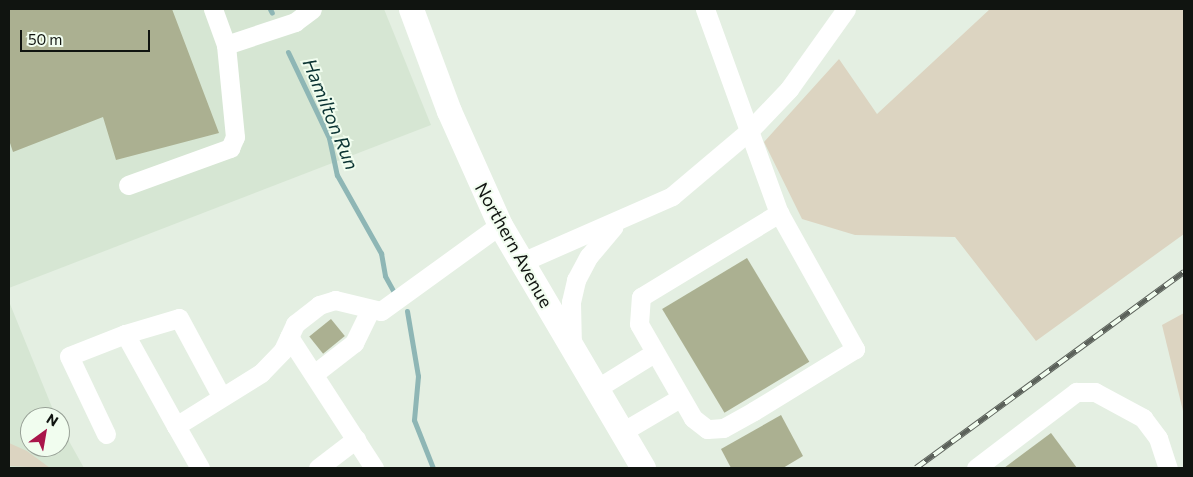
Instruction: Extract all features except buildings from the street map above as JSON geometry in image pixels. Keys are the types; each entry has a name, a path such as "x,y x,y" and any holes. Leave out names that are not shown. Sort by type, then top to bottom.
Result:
{"main road":[{"name":"Northern Avenue","path":"411,9 452,119 500,225 643,468"}],"street":[{"path":"128,185 230,148 234,137 226,45 213,9"},
{"path":"226,45 295,22 312,9"},
{"path":"705,9 779,213 856,349 723,428 700,426 680,398 639,324 641,297 779,213"},
{"path":"522,262 616,224 672,196 750,130 789,89 846,9"},
{"path":"572,348 571,302 576,280 589,256 616,224"},
{"path":"176,426 262,373 289,337 296,324 318,305 335,300 370,310 390,305 500,225"},
{"path":"314,374 354,343 370,310"},
{"path":"106,434 69,356 125,334 179,318 222,396"},
{"path":"125,334 200,468"},
{"path":"289,337 374,468"},
{"path":"596,389 654,353"},
{"path":"976,468 1076,392 1094,392 1143,418 1158,438 1168,468"},
{"path":"622,432 680,398"},
{"path":"318,468 356,439"}],"shaded area":[{"path":"9,9 384,9 431,125 9,288"},
{"path":"990,9 1184,9 1184,234 1036,341 955,237 855,235 802,219 764,142 839,59 877,114"},
{"path":"10,304 52,407 20,407 20,457 70,457 70,443 84,468 9,468"},
{"path":"1184,313 1184,415 1162,325"},
{"path":"9,443 20,448 20,457 35,457 50,468 9,466"}],"waterway":[{"name":"Hamilton Run","path":"270,9 272,13"},
{"name":"Hamilton Run","path":"288,52 329,138 337,175 381,253 385,276 395,294"},
{"name":"Hamilton Run","path":"407,311 418,376 414,420 433,468"}],"railway":[{"path":"916,468 1184,272"}]}
